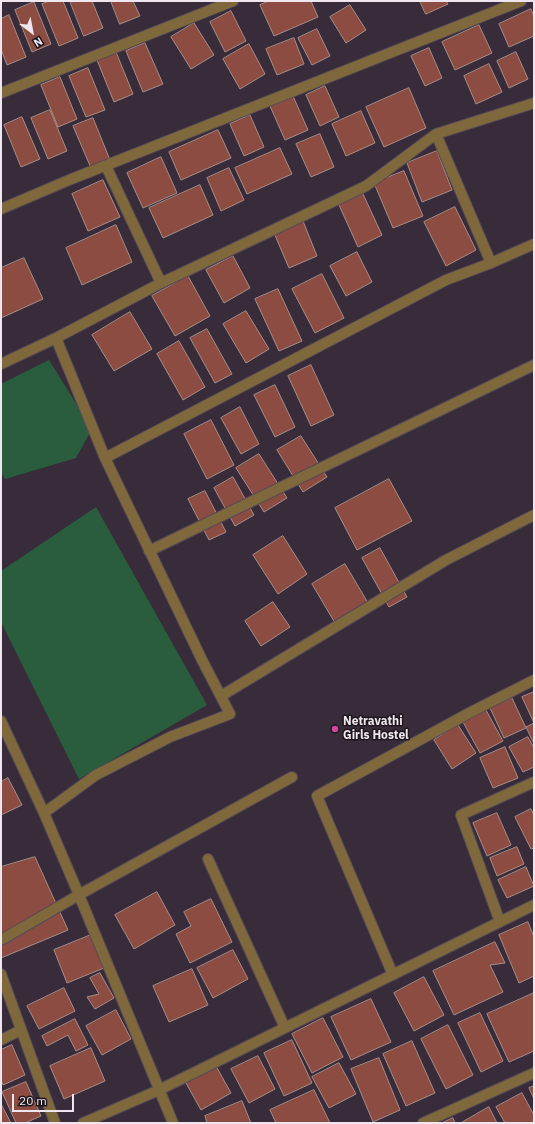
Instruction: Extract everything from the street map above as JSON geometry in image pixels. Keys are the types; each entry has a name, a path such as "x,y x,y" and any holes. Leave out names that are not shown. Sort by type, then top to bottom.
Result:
{"street":[{"path":"1,93 233,1"},
{"path":"1,209 521,1"},
{"path":"1,364 56,338 160,283 366,186 436,134 534,103"},
{"path":"436,134 491,263"},
{"path":"106,166 160,283"},
{"path":"104,458 446,280 491,263 534,244"},
{"path":"44,813 96,775 170,737 230,714 202,660 104,458 56,338"},
{"path":"150,551 534,365"},
{"path":"221,696 446,560 534,515"},
{"path":"393,975 317,796 471,712 534,680"},
{"path":"1,721 44,813 113,975 173,1123"},
{"path":"1,940 292,777"},
{"path":"500,922 461,815 534,782"},
{"path":"208,859 285,1028"},
{"path":"83,1123 159,1090 534,905"},
{"path":"1,974 56,1123"},
{"path":"1,1040 21,1030"},
{"path":"423,1123 534,1073"}],"green space":[{"path":"49,360 92,429 76,458 5,479 1,473 1,384"},
{"path":"96,507 207,705 79,779 1,622 1,571"}],"building":[{"path":"50,1 63,1 78,38 59,46 42,4"},
{"path":"70,1 92,1 103,28 84,36"},
{"path":"111,1 133,1 140,16 120,24"},
{"path":"269,1 311,1 318,17 274,36 260,5"},
{"path":"420,1 446,1 448,4 426,14"},
{"path":"34,2 51,44 32,52 15,10"},
{"path":"350,5 366,30 346,43 330,17"},
{"path":"531,9 534,17 534,36 509,47 499,24"},
{"path":"231,11 246,41 225,52 210,22"},
{"path":"9,15 26,57 7,65 1,49 1,19"},
{"path":"194,23 214,55 191,69 171,37"},
{"path":"479,25 492,53 455,70 442,42"},
{"path":"317,29 330,56 312,65 298,38"},
{"path":"294,38 304,64 277,75 266,49"},
{"path":"145,43 163,84 143,92 126,51"},
{"path":"249,44 265,74 240,89 223,59"},
{"path":"429,48 442,78 425,86 411,56"},
{"path":"116,52 133,94 114,102 97,60"},
{"path":"516,52 528,79 509,88 497,61"},
{"path":"489,64 502,92 476,104 464,76"},
{"path":"88,68 105,110 86,117 69,76"},
{"path":"60,77 77,119 58,127 41,85"},
{"path":"325,86 339,117 320,126 306,95"},
{"path":"409,88 426,128 384,147 366,107"},
{"path":"293,96 308,130 285,140 270,106"},
{"path":"50,110 67,151 48,159 31,118"},
{"path":"361,111 375,143 346,156 332,124"},
{"path":"250,115 264,147 244,156 230,124"},
{"path":"22,117 40,159 21,167 4,125"},
{"path":"93,118 110,160 91,168 73,126"},
{"path":"218,130 231,158 181,180 169,152"},
{"path":"320,134 334,167 311,177 296,144"},
{"path":"280,148 292,174 247,194 235,168"},
{"path":"437,151 452,190 422,202 407,163"},
{"path":"161,157 177,193 143,208 127,173"},
{"path":"229,168 244,200 221,211 207,178"},
{"path":"404,171 423,216 393,228 374,183"},
{"path":"103,180 120,217 88,231 72,194"},
{"path":"200,185 213,215 163,238 149,208"},
{"path":"363,194 382,235 358,247 339,205"},
{"path":"455,207 476,250 446,266 424,222"},
{"path":"303,221 317,256 289,268 274,233"},
{"path":"116,225 132,262 82,285 66,248"},
{"path":"357,252 372,282 346,296 330,266"},
{"path":"233,256 250,288 224,303 206,270"},
{"path":"24,258 43,299 1,318 1,268"},
{"path":"322,274 344,318 315,333 292,289"},
{"path":"188,276 210,316 175,336 152,296"},
{"path":"278,289 302,341 279,351 255,299"},
{"path":"246,311 269,349 246,363 223,324"},
{"path":"130,312 152,349 114,371 92,335"},
{"path":"207,329 232,374 215,383 190,338"},
{"path":"179,341 205,387 183,400 157,354"},
{"path":"311,365 334,415 311,426 288,376"},
{"path":"275,385 295,427 275,437 254,395"},
{"path":"240,407 259,444 241,454 221,418"},
{"path":"211,420 234,465 207,479 184,434"},
{"path":"301,436 327,477 303,492 277,450"},
{"path":"259,454 287,498 264,512 236,468"},
{"path":"233,477 254,515 235,526 214,488"},
{"path":"389,479 412,521 357,550 335,508"},
{"path":"205,491 226,532 209,540 188,499"},
{"path":"283,536 307,574 278,594 253,555"},
{"path":"380,548 407,597 389,607 362,558"},
{"path":"345,564 371,608 338,628 312,584"},
{"path":"273,602 290,627 261,646 245,621"},
{"path":"534,692 534,723 522,697"},
{"path":"512,698 526,728 504,738 490,708"},
{"path":"486,710 503,741 480,753 463,722"},
{"path":"534,723 534,744 526,727"},
{"path":"458,725 476,753 452,769 434,740"},
{"path":"528,737 534,748 534,767 523,772 509,747"},
{"path":"505,747 518,778 493,788 480,758"},
{"path":"8,778 22,805 1,815 1,782"},
{"path":"531,809 534,815 534,848 531,849 515,817"},
{"path":"497,813 511,845 487,856 473,823"},
{"path":"517,847 524,864 497,876 490,858"},
{"path":"35,857 68,930 1,958 1,867"},
{"path":"526,867 534,886 507,898 498,880"},
{"path":"157,892 175,925 134,949 115,915"},
{"path":"211,899 232,942 190,963 176,934 191,926 184,912"},
{"path":"528,922 534,937 534,976 519,983 499,935"},
{"path":"91,935 104,968 67,983 54,950"},
{"path":"495,942 505,963 490,965 503,992 454,1015 433,971"},
{"path":"233,950 248,979 213,998 197,968"},
{"path":"192,969 208,1005 169,1022 153,986"},
{"path":"100,973 114,998 95,1009 87,997 99,994 90,978"},
{"path":"424,977 444,1015 414,1031 394,993"},
{"path":"64,988 75,1011 39,1029 27,1006"},
{"path":"534,993 534,1051 509,1062 487,1014"},
{"path":"371,999 391,1042 351,1060 331,1017"},
{"path":"116,1010 131,1039 102,1055 86,1026"},
{"path":"480,1013 503,1061 481,1072 458,1023"},
{"path":"323,1018 343,1057 312,1073 292,1034"},
{"path":"75,1019 88,1045 76,1051 68,1035 47,1046 42,1036"},
{"path":"448,1025 473,1075 446,1089 421,1039"},
{"path":"292,1040 312,1083 284,1096 264,1053"},
{"path":"412,1041 435,1093 406,1106 383,1054"},
{"path":"12,1045 25,1075 3,1085 1,1080 1,1050"},
{"path":"91,1048 105,1081 64,1099 50,1066"},
{"path":"258,1056 275,1089 249,1103 231,1069"},
{"path":"379,1058 400,1110 373,1122 351,1069"},
{"path":"339,1063 356,1094 329,1108 312,1077"},
{"path":"216,1066 231,1093 201,1110 186,1083"},
{"path":"26,1082 41,1116 25,1123 16,1123 2,1092"},
{"path":"534,1086 534,1099 529,1088"},
{"path":"314,1090 330,1123 276,1123 270,1110"},
{"path":"522,1093 534,1115 534,1123 505,1123 496,1107"},
{"path":"242,1101 251,1123 207,1123 205,1116"},
{"path":"1,1104 11,1123 1,1123"},
{"path":"489,1107 497,1123 461,1123"},
{"path":"453,1118 455,1123 442,1123"}],"place":[{"name":"Netravathi Girls Hostel","path":"335,729"}]}
